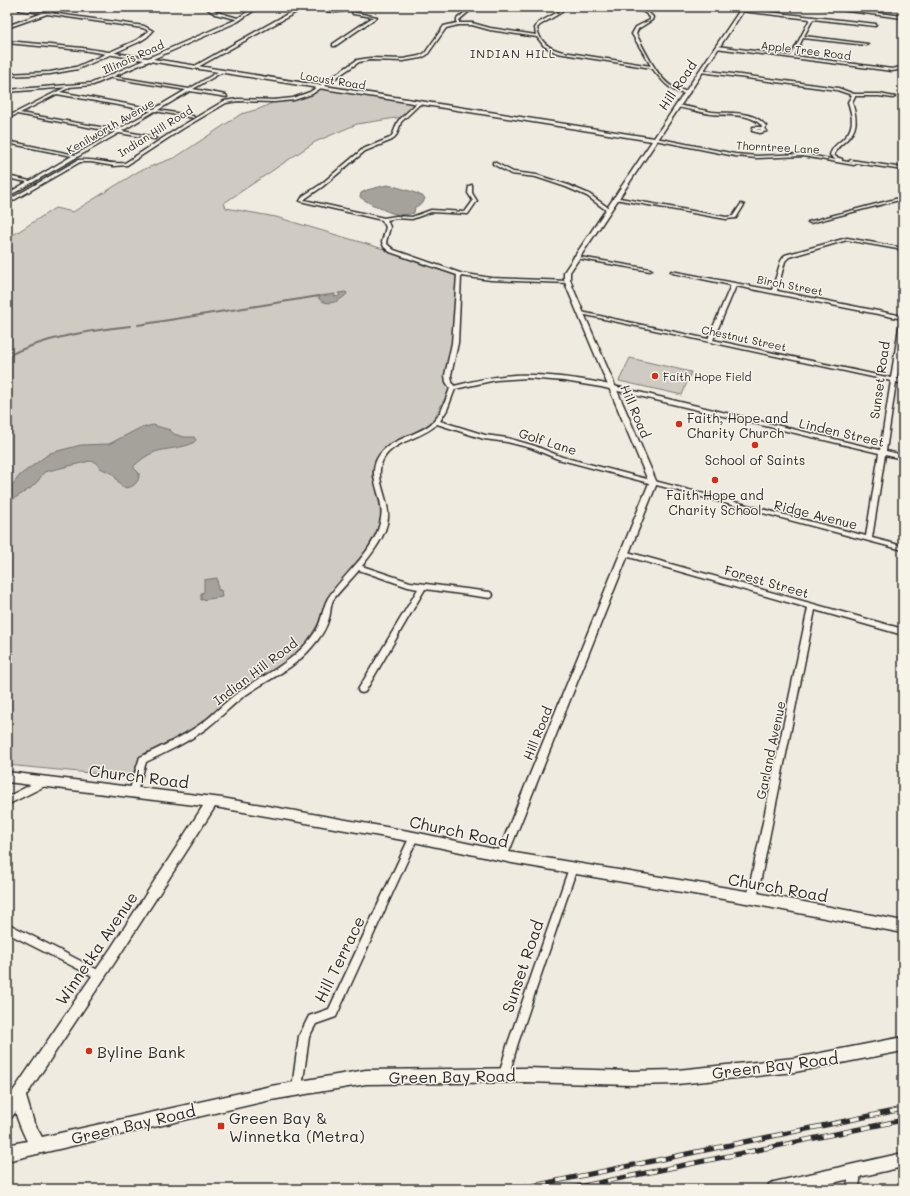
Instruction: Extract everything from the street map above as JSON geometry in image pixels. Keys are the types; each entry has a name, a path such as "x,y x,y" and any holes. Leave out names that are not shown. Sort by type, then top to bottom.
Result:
{"main road":[{"name":"Green Bay Road","path":"7,1153 270,1093 366,1077 504,1075 677,1077 795,1065 903,1044"},
{"path":"19,1094 27,1125 38,1146"}],"street":[{"path":"7,26 63,7"},
{"path":"206,7 216,13 240,19"},
{"name":"Illinois Road","path":"7,91 88,86 112,77 240,19 257,7"},
{"path":"195,67 299,9 351,10 376,7"},
{"path":"473,7 458,20 458,24 472,24 490,29 537,36"},
{"path":"562,7 562,10 538,25 536,30 537,36 546,47 557,52 653,67"},
{"path":"629,7 645,11 652,17 651,20 636,28 634,34 661,80 667,85 686,93"},
{"path":"818,7 903,17"},
{"path":"743,8 875,25"},
{"name":"Hill Road","path":"502,855 653,483 568,282 568,272 576,257 615,198 743,8"},
{"path":"7,75 43,74 83,66 142,39 148,35 150,30 144,27 26,10"},
{"path":"334,44 376,17 352,13 351,10"},
{"path":"792,57 812,18"},
{"name":"Indian Hill Road","path":"7,203 78,161 87,160 116,166 127,164 181,128 225,102 238,100 287,100 306,95 321,87 352,64 361,60 408,60 423,56 446,27 458,24"},
{"path":"802,37 866,44"},
{"name":"Locust Road","path":"7,42 66,46 419,103 655,139"},
{"name":"Apple Tree Road","path":"717,47 892,70 903,68 903,54"},
{"name":"Kenilworth Avenue","path":"7,196 222,71"},
{"path":"702,71 838,89 854,94 893,97"},
{"path":"112,77 226,96"},
{"path":"7,118 68,87"},
{"path":"58,93 193,117"},
{"path":"854,94 850,102 856,119 854,126 847,137 836,146 832,155 835,158 844,160 903,169"},
{"path":"419,103 399,122 396,132 390,139 364,150 302,200 307,203 384,220 396,217 412,218 433,211 466,213 475,201 470,193 471,186"},
{"path":"678,106 712,113 748,116 763,123 763,128"},
{"path":"17,113 154,138"},
{"name":"Thorntree Lane","path":"655,139 735,155 757,157 803,155 854,164"},
{"path":"7,142 76,156"},
{"path":"494,163 512,173 537,176 567,186 593,198 608,209"},
{"path":"7,177 31,182"},
{"path":"615,198 726,218 734,217 742,205"},
{"path":"810,222 903,198"},
{"path":"384,220 388,227 384,242 388,248 413,259 459,274 491,279 568,282"},
{"path":"774,292 783,261 790,255 847,239 903,249"},
{"path":"576,257 650,270"},
{"name":"Birch Street","path":"673,272 903,319"},
{"path":"459,274 455,343 448,375 449,382 453,388 487,380 520,376 563,379 613,388"},
{"path":"710,341 734,284"},
{"name":"Chestnut Street","path":"581,313 903,382"},
{"name":"Sunset Road","path":"869,539 903,319"},
{"name":"Indian Hill Road","path":"133,792 143,760 203,727 242,693 276,674 300,655 313,640 325,622 330,601 357,567 379,535 386,517 384,501 376,477 376,471 380,459 393,446 428,429 436,422 453,388"},
{"name":"Linden Street","path":"613,388 903,457"},
{"name":"Golf Lane","path":"436,422 484,437 507,440 533,447 560,458 653,483"},
{"name":"Ridge Avenue","path":"653,483 903,548"},
{"name":"Forest Street","path":"624,553 903,632"},
{"path":"357,567 423,587 490,595"},
{"path":"362,690 423,587"},
{"name":"Garland Avenue","path":"752,898 812,606"},
{"name":"Church Road","path":"7,777 212,802 414,837 573,868 752,898 903,927"},
{"path":"7,801 46,781"},
{"name":"Winnetka Avenue","path":"7,1112 212,802"},
{"name":"Hill Terrace","path":"297,1088 304,1036 313,1020 332,1013 414,837"},
{"name":"Sunset Road","path":"504,1075 512,1046 573,868"},
{"path":"7,928 99,975"},
{"path":"774,1189 903,1160"},
{"path":"853,1189 855,1171"}],"shaded area":[{"path":"824,7 903,7 903,16"},
{"path":"321,88 416,104 403,117 357,124 315,142 224,203 226,208 276,217 387,250 423,265 456,275 450,388 433,421 424,429 388,446 377,458 373,471 373,478 382,504 382,520 376,535 363,555 325,602 318,624 306,643 287,661 258,681 242,689 190,732 144,755 139,760 131,777 7,765 7,239 55,208 73,212 139,171 176,157 241,114 259,109 274,102 289,100 313,93"},
{"path":"387,185 407,190 422,196 425,198 423,203 415,207 414,213 397,214 382,209 360,197 361,193 367,190"},
{"path":"346,292 347,294 344,297 334,302 326,303 319,299 319,296 335,294 334,296 338,297 340,295 338,293"},
{"name":"Faith Hope Field","path":"630,358 691,372 682,395 619,381"},
{"path":"153,425 170,430 174,434 184,437 194,437 196,440 189,445 155,452 141,460 134,466 139,473 139,477 132,487 122,487 113,474 100,468 95,462 90,461 44,472 31,488 7,503 7,492 20,475 50,453 81,445 109,444 140,428"},
{"path":"217,578 218,590 221,590 222,597 201,600 201,593 204,592 204,580"}],"waterway":[{"path":"138,325 319,296"},
{"path":"7,356 22,349 52,339 98,330 130,326"}],"railway":[{"path":"518,1189 903,1109"},
{"path":"568,1189 903,1120"}],"place":[{"name":"Faith Hope Field","path":"655,376"},
{"name":"Faith, Hope and Charity Church","path":"679,424"},
{"name":"School of Saints","path":"755,445"},
{"name":"Faith Hope and Charity School","path":"715,480"},
{"name":"Byline Bank","path":"89,1051"},
{"name":"Green Bay & Winnetka (Metra)","path":"221,1126"}],"district":[{"name":"INDIAN HILL","path":"513,53"}]}
